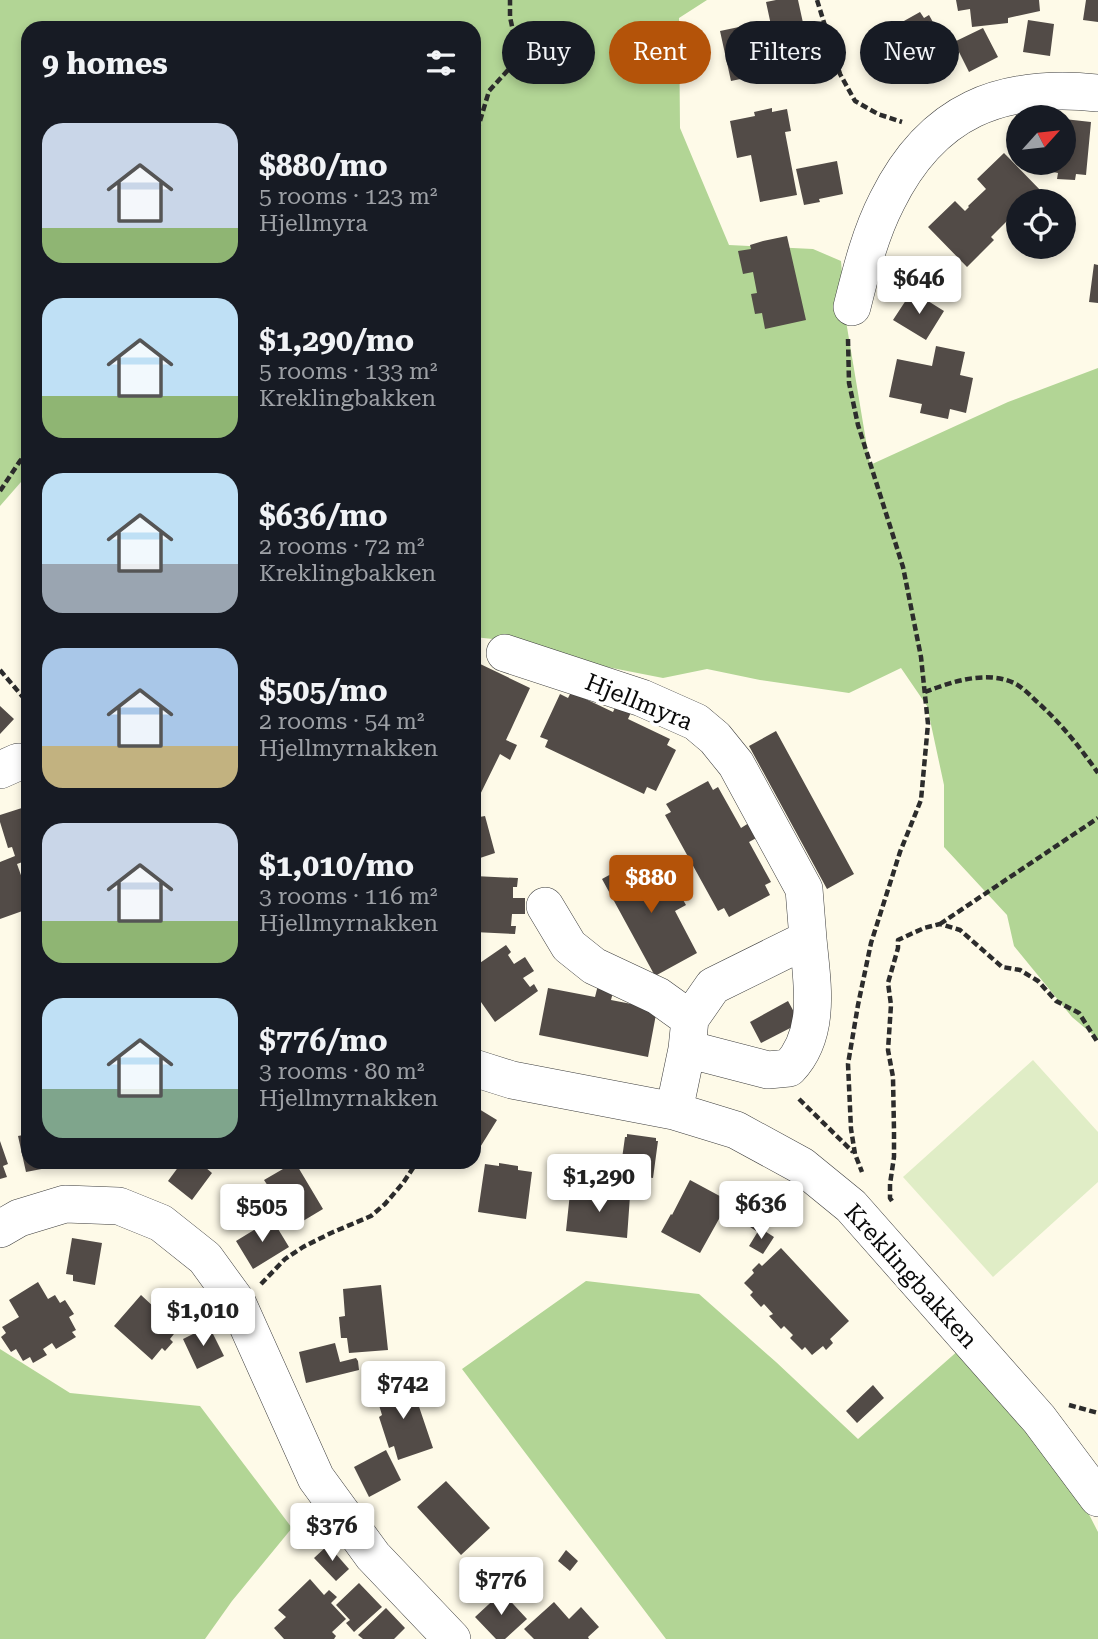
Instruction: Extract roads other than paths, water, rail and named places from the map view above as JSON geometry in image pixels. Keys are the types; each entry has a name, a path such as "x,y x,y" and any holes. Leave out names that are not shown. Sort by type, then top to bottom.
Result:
{"street":[{"path":"852,307 866,253 886,201 912,158 936,134 963,114 1003,97 1057,89 1098,93"},
{"name":"Hjellmyra","path":"505,653 642,698 696,722 715,738 736,764 804,890 814,1001 806,1042 799,1057 789,1068 768,1070 689,1034"},
{"path":"0,770 21,762"},
{"path":"545,906 569,946 594,966 658,996 689,1034"},
{"path":"674,1111 689,1034 713,986 808,939"},
{"name":"Kreklingbakken","path":"481,1070 512,1080 674,1111 736,1130 802,1166 851,1206 1039,1419 1098,1497"},
{"path":"0,1229 19,1218 65,1204 119,1206 161,1223 205,1258 237,1302 316,1478 373,1556 452,1639"}]}
